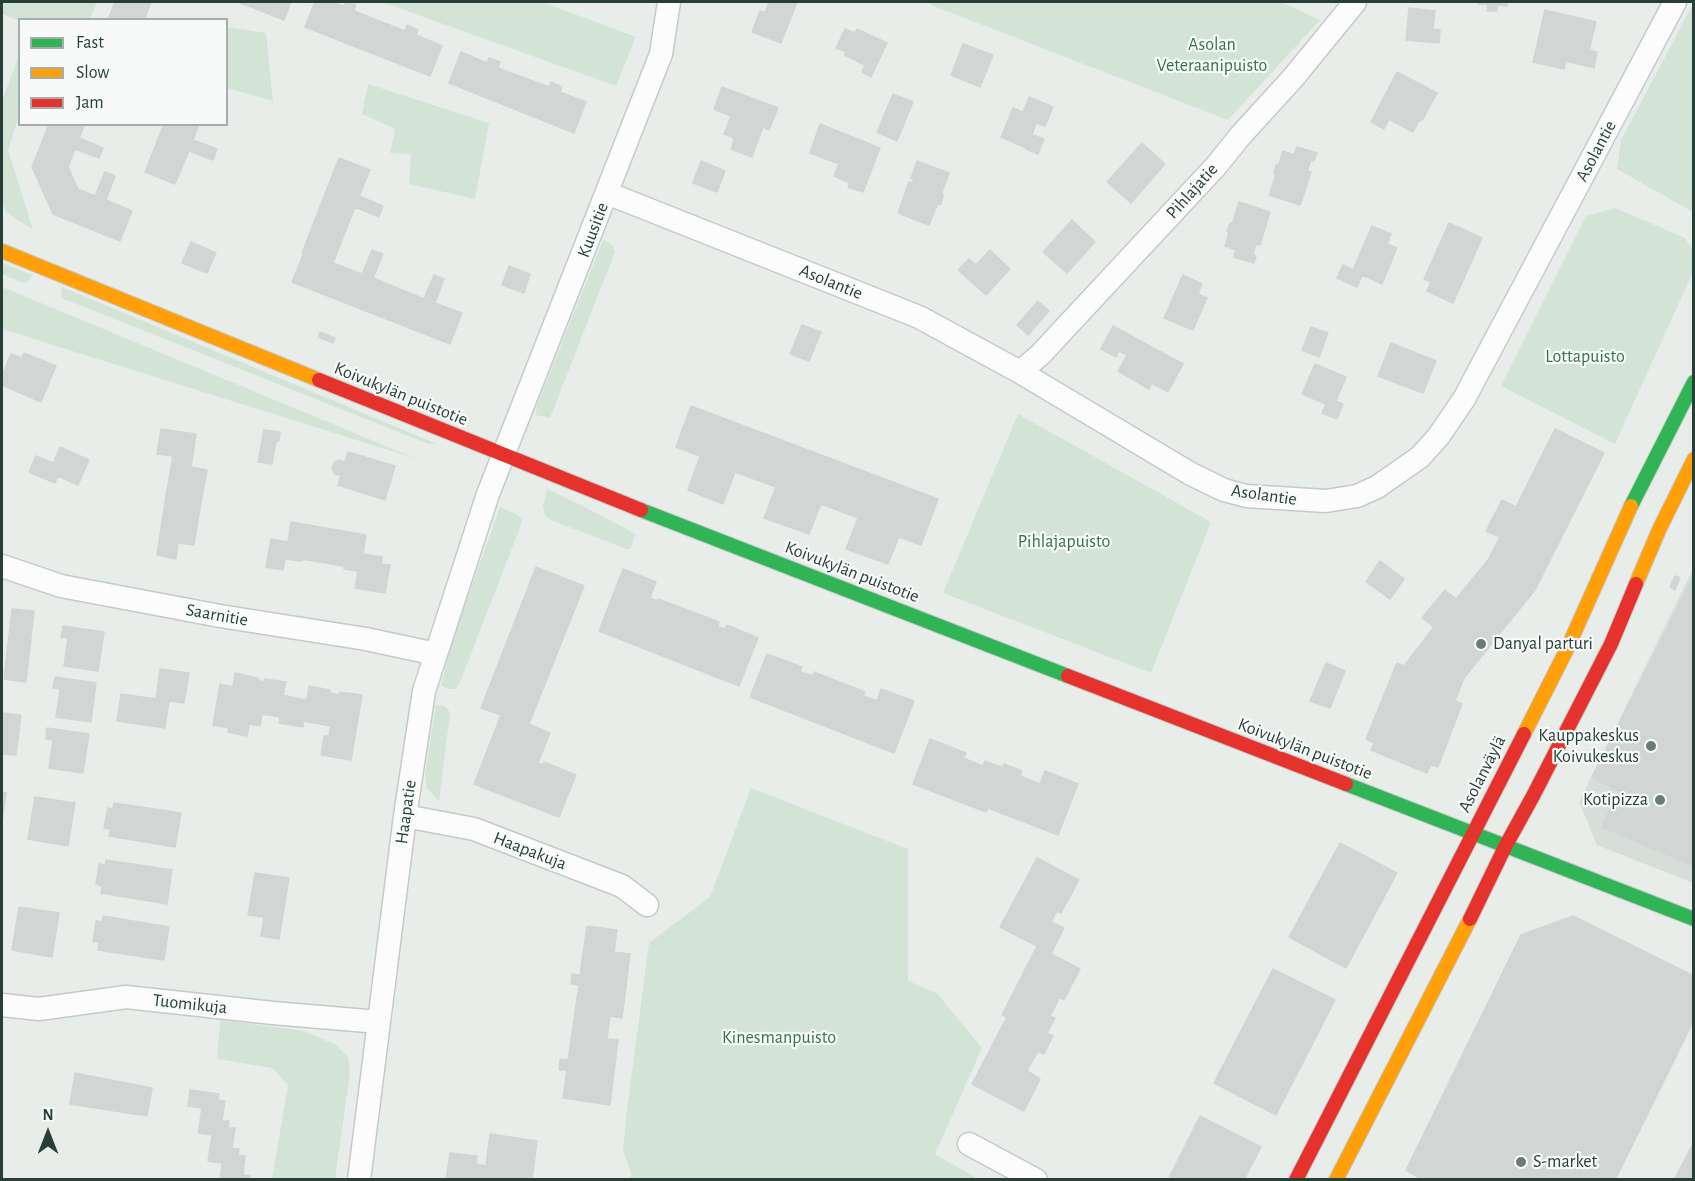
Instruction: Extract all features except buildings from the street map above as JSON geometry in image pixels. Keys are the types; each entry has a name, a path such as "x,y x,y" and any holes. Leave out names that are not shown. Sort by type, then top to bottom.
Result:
{"street":[{"name":"Kuusitie","path":"502,454 518,419 661,54 669,2"},
{"name":"Pihlajatie","path":"1020,372 1041,354 1216,166 1293,78 1355,2"},
{"name":"Asolantie","path":"607,193 919,317 1020,372 1191,474 1224,490 1246,496 1326,501 1357,496 1377,487 1420,457 1438,437 1464,399 1675,2"},
{"name":"Koivukylän puistotie","path":"2,251 502,454 1694,920"},
{"name":"Asolanväylä","path":"1296,1179 1567,649 1624,521 1694,382"},
{"name":"Haapatie","path":"359,1179 405,816 424,691 502,454"},
{"path":"1336,1179 1611,644 1659,530 1694,459"},
{"name":"Saarnitie","path":"2,566 61,586 220,616 366,639 436,654"},
{"name":"Haapakuja","path":"405,816 474,829 622,886 647,905"},
{"name":"Tuomikuja","path":"2,1005 39,1009 126,997 379,1022"},
{"path":"969,1144 1036,1179"}],"shaded area":[{"name":"Kauppakeskus Koivukeskus","path":"1693,569 1693,883 1597,845 1579,802"}],"green space":[{"path":"2,2 97,2 90,18 18,18 18,21 2,14"},
{"path":"382,2 542,2 636,37 616,86"},
{"name":"Asolan Veteraanipuisto","path":"931,2 1281,2 1320,20 1228,120 931,5"},
{"path":"1693,4 1693,212 1617,169 1621,140"},
{"path":"228,27 266,33 273,101 228,88"},
{"path":"18,58 18,119 8,150 33,230 5,211 2,198 2,101"},
{"path":"368,84 489,123 475,199 409,184 411,154 390,153 395,129 362,114"},
{"name":"Lottapuisto","path":"1615,208 1685,238 1693,250 1694,270 1615,444 1501,386 1586,216"},
{"path":"603,240 612,244 615,252 550,418 535,415 537,405"},
{"path":"2,263 32,275 27,282 23,283 2,274"},
{"path":"2,287 41,303 417,459 2,329"},
{"path":"62,287 437,444 429,444 64,299 61,296"},
{"name":"Pihlajapuisto","path":"1018,414 1211,522 1151,673 943,593"},
{"path":"547,489 636,534 630,549 551,520 545,515 543,506"},
{"path":"500,507 518,515 522,519 521,525 459,685 455,689 448,689 441,686 452,640"},
{"path":"436,705 444,706 450,714 439,801 427,788 425,774"},
{"name":"Kinesmanpuisto","path":"751,788 908,849 908,981 937,993 982,1048 935,1154 978,1179 630,1179 631,1173 623,1151 649,943 710,897"},
{"path":"220,1020 304,1031 336,1045 348,1057 350,1073 335,1179 272,1179 288,1085 272,1068 217,1059"}],"traffic: fast":[{"path":"1631,506 1694,382"},
{"path":"641,510 1068,676"},
{"path":"1346,784 1694,919"}],"traffic: slow":[{"path":"2,251 319,380"},
{"path":"1636,584 1659,530 1694,459"},
{"path":"1524,734 1567,649 1631,506"},
{"path":"1336,1180 1470,919"}],"traffic: jam":[{"path":"319,380 641,510"},
{"path":"1470,919 1611,644 1636,584"},
{"path":"1068,676 1346,784"},
{"path":"1296,1180 1524,734"}],"place":[{"name":"Danyal parturi","path":"1481,644"},
{"name":"Kauppakeskus Koivukeskus","path":"1651,746"},
{"name":"Kotipizza","path":"1660,800"},
{"name":"S-market","path":"1521,1162"}]}
